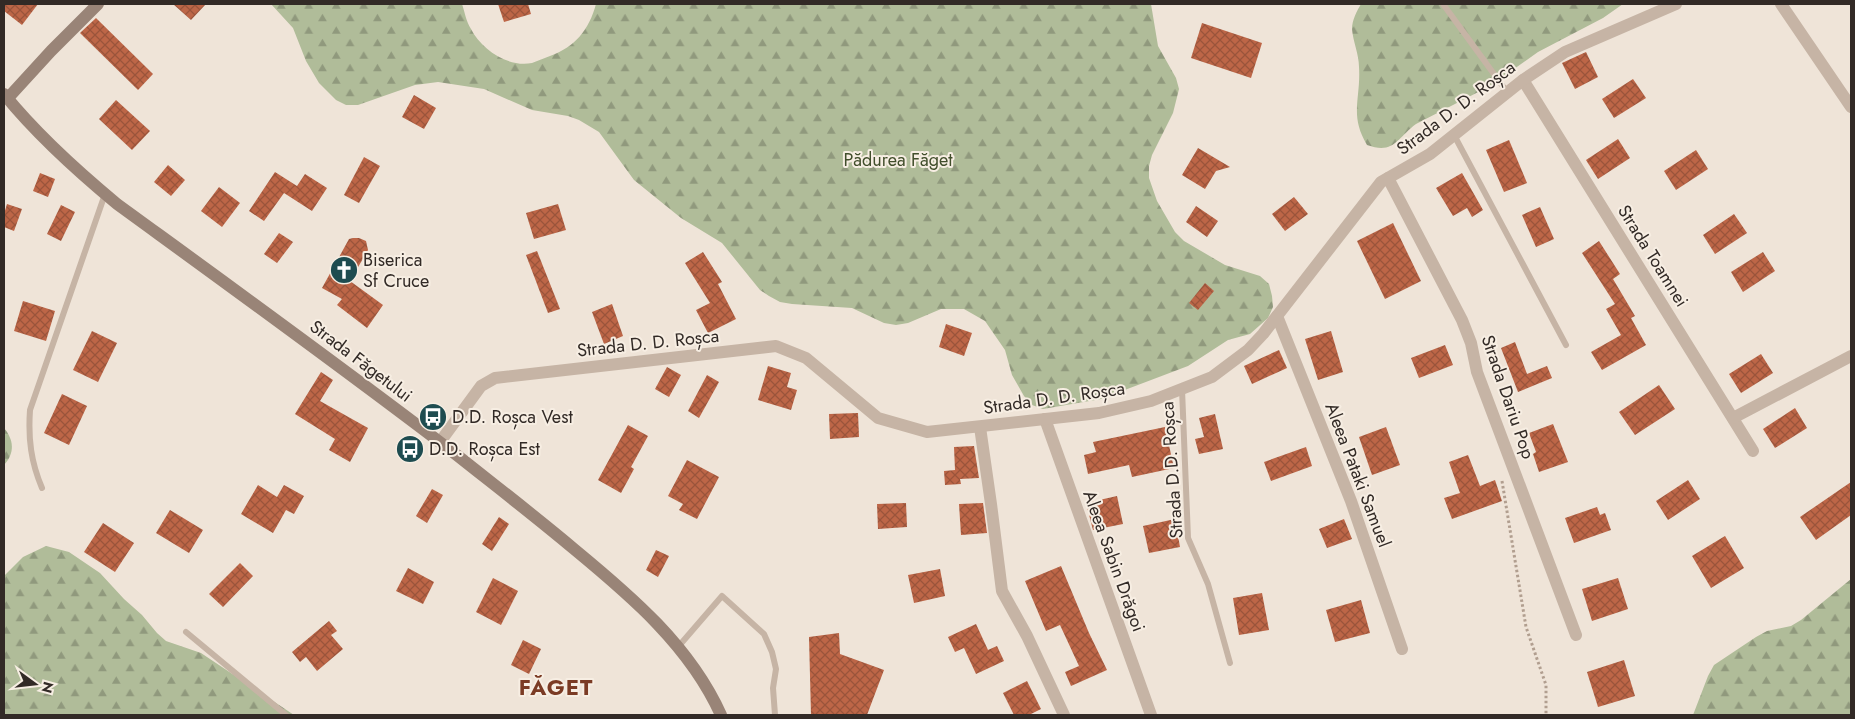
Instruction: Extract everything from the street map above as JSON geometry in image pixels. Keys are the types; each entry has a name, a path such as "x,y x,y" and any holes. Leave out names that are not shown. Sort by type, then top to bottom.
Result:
{"main road":[{"path":"6,96 98,4"},
{"name":"Strada Făgetului","path":"6,96 82,175 440,442 520,504 617,584 678,647 705,683 721,715"}],"street":[{"name":"Strada D. D. Roșca","path":"440,442 481,386 494,378 776,346 806,358 878,418 927,432 1098,413 1151,401 1212,377 1248,350 1277,316 1381,182 1430,154 1507,92 1565,52 1676,4"},
{"path":"1781,4 1851,107"},
{"name":"Strada Toamnei","path":"1523,80 1753,451"},
{"name":"Strada Dariu Pop","path":"1388,178 1462,320 1471,342 1478,372 1576,635"},
{"name":"Aleea Pataki Samuel","path":"1277,316 1351,501 1402,649"},
{"path":"1733,418 1851,356"},
{"name":"Aleea Sabin Drăgoi","path":"1045,419 1151,715"},
{"path":"980,427 992,504 1002,591 1027,636 1064,715"}],"lane":[{"path":"1442,4 1507,92"},
{"path":"1454,135 1566,346"},
{"path":"42,488 34,470 29,430 30,410 106,194"},
{"name":"Strada D.D. Roșca","path":"1182,389 1188,538 1208,584 1230,663"},
{"path":"678,647 722,596 764,634 776,669 773,688 775,715"},
{"path":"186,632 286,715"}],"path":[{"path":"1502,478 1526,627 1546,685 1546,715"}],"green space":[{"name":"Pădurea Făget","path":"271,4 462,4 469,26 488,50 505,60 523,64 532,63 567,48 585,30 596,4 1151,4 1158,46 1176,78 1179,89 1173,113 1152,155 1149,166 1149,178 1157,201 1175,232 1184,241 1225,265 1260,276 1269,284 1273,307 1268,318 1250,334 1228,340 1188,366 1101,399 1043,409 1032,405 1024,396 1012,375 1005,350 985,321 964,309 941,309 908,323 896,325 884,323 852,308 792,304 780,302 769,296 760,290 722,243 681,218 634,180 599,132 579,120 568,116 532,110 484,89 438,82 415,85 358,105 346,105 336,100 319,83 306,61 293,28"},
{"path":"1361,4 1623,4 1603,18 1538,52 1490,86 1416,124 1394,144 1383,148 1376,148 1367,145 1358,125 1357,116 1359,62 1352,29 1356,13"},
{"path":"4,428 10,437 12,446 10,456 4,465"},
{"path":"46,546 69,552 100,573 166,641 201,653 294,715 4,715 4,576 23,557"},
{"path":"1851,579 1851,715 1693,715 1714,665 1767,631 1791,626 1801,620"}],"building":[{"path":"4,4 38,4 22,25 4,11"},
{"path":"173,4 206,4 191,20"},
{"path":"498,4 528,4 531,14 504,22"},
{"path":"96,18 153,74 138,90 80,33"},
{"path":"1202,23 1262,43 1251,78 1191,58"},
{"path":"1586,52 1598,77 1575,89 1562,63"},
{"path":"1633,79 1646,98 1614,118 1602,99"},
{"path":"414,95 436,108 424,129 402,117"},
{"path":"116,100 150,131 132,150 99,119"},
{"path":"1618,139 1630,158 1598,179 1586,160"},
{"path":"1509,140 1527,183 1504,192 1486,150"},
{"path":"1198,148 1230,167 1216,171 1205,189 1182,175"},
{"path":"1696,150 1708,169 1676,190 1664,171"},
{"path":"364,157 380,166 359,203 344,195"},
{"path":"168,165 185,180 171,196 154,182"},
{"path":"275,172 297,186 305,174 327,188 312,211 284,193 264,221 249,211"},
{"path":"40,173 55,179 48,197 33,191"},
{"path":"1462,173 1483,210 1472,217 1467,208 1453,216 1436,188"},
{"path":"219,187 240,203 222,227 201,211"},
{"path":"1294,197 1308,214 1285,231 1272,214"},
{"path":"7,204 22,209 14,231 4,227 4,214"},
{"path":"558,204 566,230 534,239 526,213"},
{"path":"61,205 75,212 61,241 47,234"},
{"path":"1196,206 1218,221 1207,237 1186,222"},
{"path":"1540,207 1554,239 1536,247 1522,215"},
{"path":"1734,214 1747,233 1715,254 1703,235"},
{"path":"1393,223 1421,281 1385,299 1357,241"},
{"path":"279,233 293,242 277,263 264,254"},
{"path":"349,239 366,241 368,250 350,281 383,305 367,328 337,305 342,299 322,288"},
{"path":"1599,241 1620,274 1613,279 1635,316 1631,318 1646,345 1602,370 1591,352 1621,335 1606,309 1615,304 1582,253"},
{"path":"537,251 560,309 548,313 526,255"},
{"path":"703,252 722,282 718,284 736,319 708,333 696,310 710,303 685,263"},
{"path":"1763,252 1775,271 1743,292 1731,272"},
{"path":"1205,283 1214,291 1198,310 1189,303"},
{"path":"23,301 55,311 46,341 14,331"},
{"path":"612,304 623,336 604,344 592,312"},
{"path":"946,324 972,333 964,356 939,347"},
{"path":"92,331 117,343 98,382 73,370"},
{"path":"1331,331 1343,372 1318,380 1305,339"},
{"path":"1515,342 1527,374 1547,366 1552,378 1518,392 1501,348"},
{"path":"1445,345 1453,365 1419,378 1411,358"},
{"path":"1279,350 1287,368 1252,384 1244,366"},
{"path":"1761,354 1773,373 1741,393 1729,374"},
{"path":"768,366 791,373 787,387 797,390 791,410 758,400"},
{"path":"667,367 681,375 669,397 655,389"},
{"path":"321,372 333,380 320,401 368,428 350,462 329,450 335,439 295,414"},
{"path":"707,375 719,382 699,418 688,411"},
{"path":"1659,385 1675,409 1635,435 1619,412"},
{"path":"62,394 87,406 69,445 44,433"},
{"path":"1795,408 1807,428 1775,448 1763,429"},
{"path":"858,413 859,437 830,439 829,414"},
{"path":"1215,414 1223,449 1199,454 1195,439 1204,437 1199,418"},
{"path":"1553,424 1568,462 1539,472 1533,454 1536,452 1529,433"},
{"path":"628,425 648,436 631,467 634,469 621,493 598,480"},
{"path":"1165,427 1174,468 1132,477 1129,465 1088,474 1084,455 1096,452 1093,442"},
{"path":"1386,427 1400,465 1372,475 1359,437"},
{"path":"974,446 979,478 960,479 961,484 945,485 944,471 955,470 954,447"},
{"path":"1306,447 1312,466 1271,481 1264,462"},
{"path":"1468,455 1480,486 1495,480 1502,501 1452,519 1444,498 1460,493 1449,462"},
{"path":"687,460 719,477 697,519 679,510 683,504 668,496"},
{"path":"1688,480 1700,499 1668,520 1656,501"},
{"path":"1851,482 1851,515 1816,540 1800,517"},
{"path":"258,485 277,497 284,485 304,496 294,514 286,510 273,533 241,514"},
{"path":"432,489 443,495 427,523 416,516"},
{"path":"1117,496 1123,524 1093,530 1086,503"},
{"path":"906,503 907,527 878,529 877,504"},
{"path":"983,503 987,533 961,535 959,504"},
{"path":"1597,507 1600,515 1605,513 1611,530 1574,543 1565,518"},
{"path":"170,510 203,530 189,553 156,533"},
{"path":"499,517 509,524 492,551 482,544"},
{"path":"1175,519 1180,547 1149,553 1143,526"},
{"path":"1344,519 1352,539 1327,548 1319,529"},
{"path":"103,523 134,543 115,572 84,552"},
{"path":"1725,536 1744,568 1711,588 1692,556"},
{"path":"656,550 669,556 658,577 646,570"},
{"path":"240,563 253,576 223,607 209,594"},
{"path":"1061,566 1107,670 1071,686 1065,672 1079,666 1060,625 1046,631 1025,581"},
{"path":"408,568 434,582 423,604 396,591"},
{"path":"940,569 945,596 914,603 908,575"},
{"path":"493,578 518,591 501,625 476,612"},
{"path":"1618,578 1628,609 1592,621 1582,589"},
{"path":"1262,593 1269,630 1239,635 1233,598"},
{"path":"1361,600 1370,633 1335,642 1326,610"},
{"path":"329,621 337,631 331,635 343,649 317,671 306,657 300,662 292,652"},
{"path":"976,624 988,650 997,646 1004,661 976,674 964,648 955,652 948,637"},
{"path":"839,633 840,654 884,670 867,715 811,715 809,637"},
{"path":"523,640 541,649 529,674 511,665"},
{"path":"1624,660 1635,696 1598,707 1587,672"},
{"path":"1027,681 1041,709 1029,715 1014,715 1003,693"}],"place":[{"name":"Biserica Sf Cruce","path":"344,270"},
{"name":"D.D. Roșca Vest","path":"433,417"},
{"name":"D.D. Roșca Est","path":"410,449"}],"district":[{"name":"FĂGET","path":"556,687"}]}
